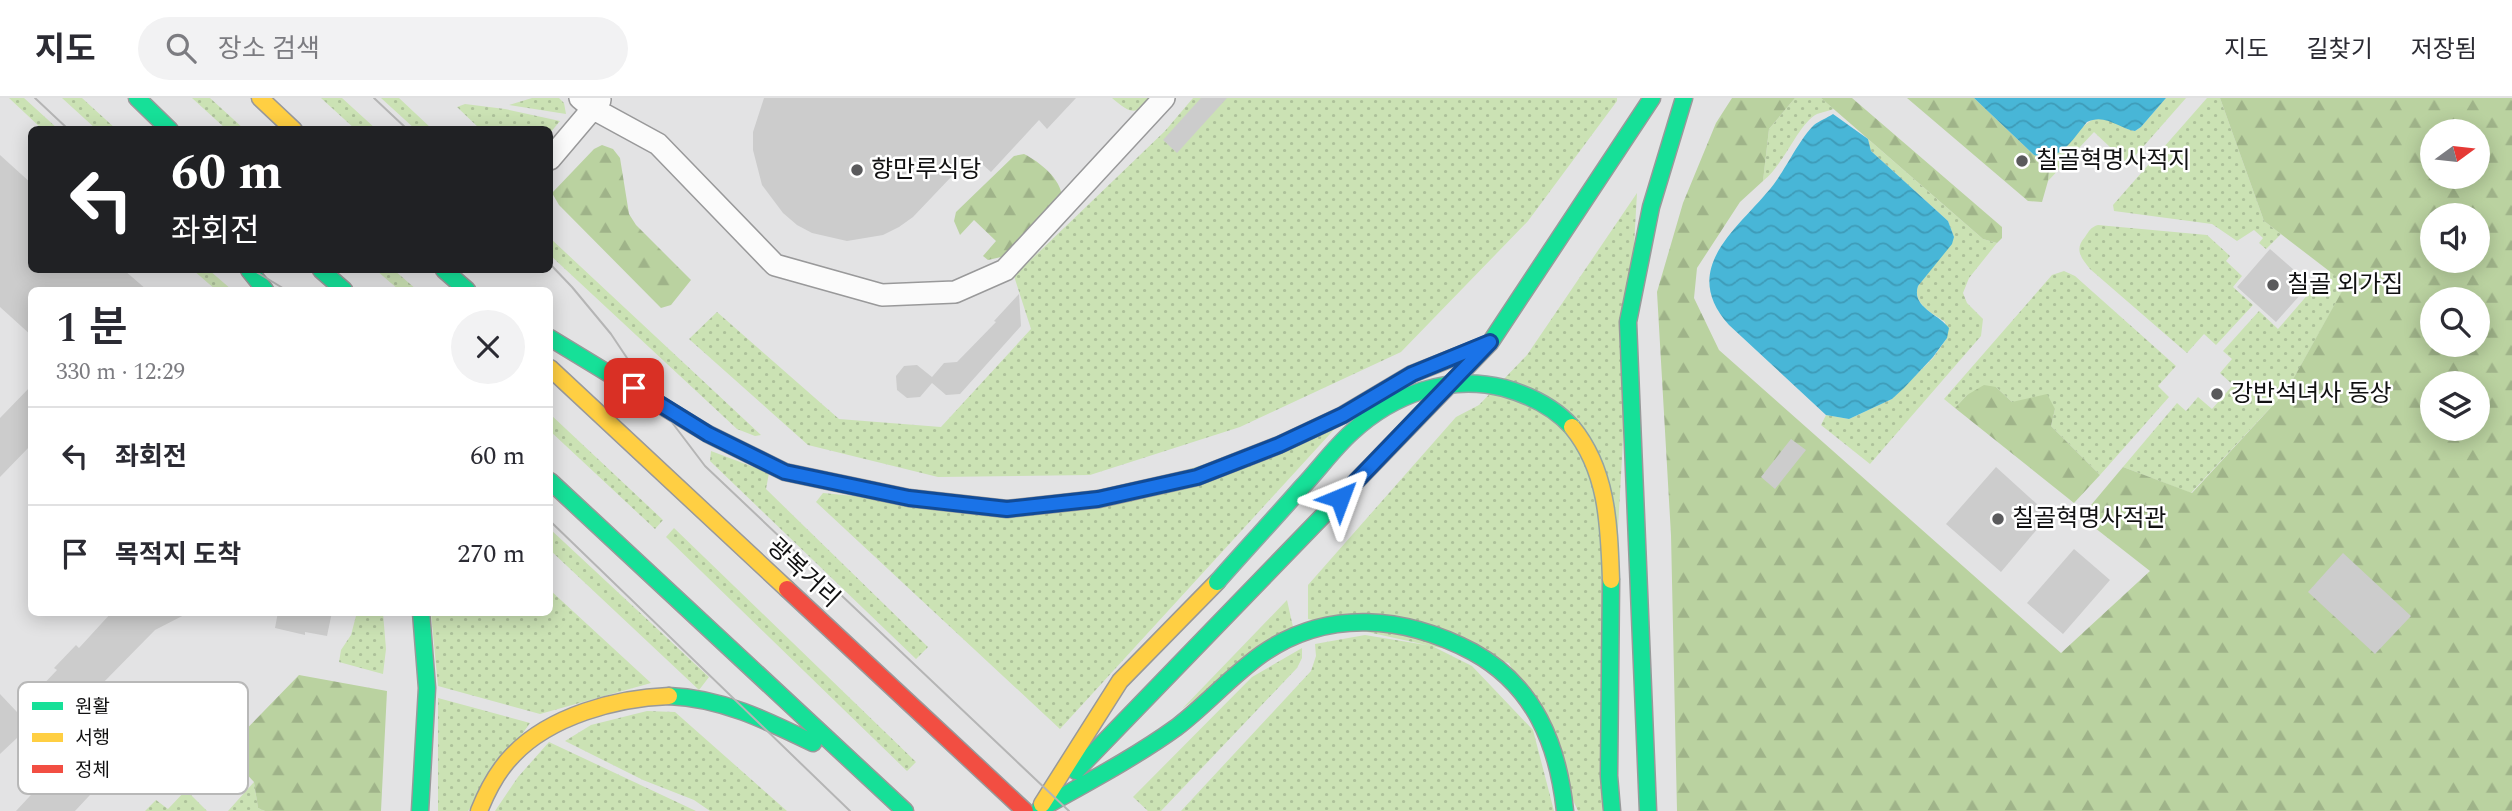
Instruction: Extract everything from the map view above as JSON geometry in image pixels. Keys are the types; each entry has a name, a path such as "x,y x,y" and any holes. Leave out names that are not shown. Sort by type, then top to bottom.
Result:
{"main road":[{"path":"135,98 152,126"},
{"path":"135,98 166,126"},
{"path":"260,98 290,126"},
{"path":"1032,810 1490,342 1652,98"},
{"path":"1648,811 1628,322 1651,207 1684,98"},
{"path":"324,273 341,287"},
{"path":"449,273 469,285"},
{"path":"553,340 708,434 785,472 909,498 1007,509 1098,499 1197,477 1279,445 1343,415 1412,374 1490,342"},
{"name":"광복거리","path":"553,371 909,704 1032,810"},
{"path":"1032,810 1120,681 1217,582 1359,425 1395,402 1433,387 1474,383 1517,390 1553,409 1583,440 1601,482 1609,532 1611,580 1609,776 1612,811"},
{"path":"553,484 905,811"},
{"path":"420,811 427,688 421,616"},
{"path":"1032,810 1148,746 1179,725 1251,662 1297,635 1365,621 1396,623 1441,637 1485,659 1510,679 1543,723 1562,777 1565,811"},
{"path":"479,811 513,754 583,712 636,698 693,697 748,710 854,764"}],"street":[{"path":"553,155 591,101 658,144 775,265 882,295 956,292 1005,270 1164,98"}],"green space":[{"path":"9,98 24,98 55,126 39,126"},
{"path":"62,98 82,98 113,126 93,126"},
{"path":"192,98 210,98 241,126 223,126"},
{"path":"321,98 342,98 373,126 352,126"},
{"path":"381,98 399,98 429,126 412,126"},
{"path":"532,98 559,98 564,103 566,114 509,105"},
{"path":"1112,98 1155,98 1143,108 1134,111 1124,108"},
{"path":"1193,98 1617,98 1617,101 1528,221 1401,352 1240,427 1090,475 938,477 808,445 689,339 717,312 839,419 941,427 1031,329 1014,276 1165,131"},
{"path":"1732,98 1795,98 1769,129 1763,181 1740,202 1697,268 1694,298 1719,350 2061,653 2150,571 2081,517 2123,467 2192,493 2287,390 2346,284 2264,221 2220,98 2512,98 2512,811 1677,811 1671,535 1657,292 1683,203 1716,123"},
{"path":"1795,98 1821,98 1834,109 1817,114 1803,126 1778,165 1763,181 1769,129"},
{"path":"1821,98 1852,98 2002,227 2002,238 1997,243 1983,239"},
{"path":"1907,98 1974,98 2034,155 2050,158 2048,181 2042,202 2028,201"},
{"path":"2166,98 2186,98 2128,164 2094,132 2048,181 2050,158 2089,122 2103,118 2135,131"},
{"path":"2207,98 2220,98 2264,221 2281,234 2266,249 2259,243 2263,238 2254,230 2237,241 2212,224 2114,211 2113,205"},
{"path":"465,104 505,109 560,121 553,129 553,126 477,126 457,107"},
{"path":"1868,139 1983,239 1997,243 1969,278 1963,293 1967,303 1983,319 1981,336 1870,464 1821,425 1826,415 1849,419 1892,399 1933,358 1947,338 1945,322 1921,303 1918,286 1954,237 1948,221 1871,151"},
{"path":"602,145 613,149 620,158 629,214 636,225 691,280 671,305 661,308 559,205 553,195 594,149"},
{"path":"1024,154 1049,172 1058,184 1062,197 1010,255 988,260 983,256 996,241 974,220 960,235 954,221 956,212 1014,156"},
{"path":"1637,193 1602,811 1578,811 1509,663 1308,619 1308,585 1456,417 1479,405 1527,355"},
{"path":"2098,225 2207,235 2230,256 2226,261 2242,276 2233,287 2253,305 2216,345 2204,334 2187,353 2084,261 2080,246 2090,230"},
{"path":"553,241 761,435 755,436 737,429 553,258"},
{"path":"2329,270 2347,283 2287,390 2191,493 2123,467 2177,403 2186,411 2198,397 2212,409 2233,385 2220,373 2232,359 2223,351 2259,311 2278,329"},
{"path":"2064,271 2075,276 2176,366 2158,386 2169,397 2100,475 2051,426 2055,409 2012,402 1996,387 1967,395 1955,408 1944,399 2052,275"},
{"path":"196,273 212,273 229,287 213,287"},
{"path":"379,273 397,273 414,287 396,287"},
{"path":"1984,385 1996,387 2012,402 2047,394 2055,409 2051,426 2100,475 2074,503 1955,408 1967,395"},
{"path":"553,417 663,520 655,529 553,434"},
{"path":"1340,423 1060,729 816,502 823,493 1041,514"},
{"path":"711,451 769,473 766,489 928,647 916,659 710,461"},
{"path":"674,528 916,762 907,771 666,537"},
{"path":"553,532 709,677 699,690 553,553"},
{"path":"553,593 651,683 540,714 438,686 431,616 553,616"},
{"path":"1287,600 1293,627 1182,709"},
{"path":"356,616 383,616 386,649 383,674 339,662 341,650 351,635"},
{"path":"1365,635 1432,646 1472,666 1533,730 1554,811 1181,811 1311,671 1316,656 1315,644"},
{"path":"1302,648 1302,658 1297,668 1161,811 1148,811 1133,797 1252,677"},
{"path":"299,675 387,691 381,811 265,811 258,808 254,782 248,776 248,727"},
{"path":"438,698 530,723 468,811 438,811"},
{"path":"647,711 675,712 787,811 710,811 694,800 643,780 565,741 591,725"},
{"path":"549,742 696,811 495,811 518,777"},
{"path":"254,782 258,808 265,811 228,811 243,794 248,794 248,789"},
{"path":"182,794 190,794 207,811 145,811 156,800 168,809"}],"water":[{"path":"1974,98 2166,98 2135,131 2106,120 2094,120 2087,122 2065,148 2051,156 2043,157 2034,155"},
{"path":"1833,114 1868,139 1871,151 1948,221 1954,237 1952,244 1918,286 1917,293 1922,305 1949,328 1947,338 1933,357 1892,399 1849,419 1826,415 1729,325 1715,304 1709,285 1712,266 1732,232 1774,184 1809,130"}],"building":[{"name":"향만루식당","path":"764,98 1076,98 1047,129 1039,120 991,172 972,155 913,217 899,227 883,235 847,241 812,233 797,225 783,213 762,185 753,150 753,132"},
{"path":"1201,98 1227,98 1177,153 1163,140"},
{"path":"0,155 28,180 28,273 127,273 144,287 28,287 28,332 0,307"},
{"name":"칠골 외가집","path":"2270,249 2310,284 2276,322 2237,287"},
{"path":"1019,294 1021,326 960,394 946,395 932,383 920,397 907,398 897,390 896,376 904,366 917,365 932,377 944,363 957,362"},
{"path":"28,389 28,448 0,477 0,418"},
{"path":"1791,439 1806,450 1775,489 1761,477"},
{"name":"칠골혁명사적관","path":"1996,467 2049,515 2001,572 1946,524"},
{"path":"2074,549 2110,580 2063,634 2027,603"},
{"path":"2343,553 2411,616 2375,654 2308,592"},
{"path":"108,616 182,616 155,630 104,682 46,682 57,670 54,668 76,645 79,648"},
{"path":"277,616 331,616 327,636 305,632 305,635 275,628"},
{"path":"0,694 17,712 18,737 0,754"},
{"path":"32,794 91,794 75,811 16,811"}],"tram line":[{"path":"35,98 65,126"},
{"path":"374,98 404,126"},
{"path":"553,267 611,334 655,400 705,466 1069,811"},
{"path":"258,273 281,287"},
{"path":"553,524 850,811"}],"traffic: fast":[{"path":"137,98 166,126"},
{"path":"1076,771 1490,343 1652,98"},
{"path":"1648,811 1628,322 1651,207 1684,98"},
{"path":"251,273 263,287"},
{"path":"324,273 341,287"},
{"path":"447,273 464,287"},
{"path":"553,340 708,434 785,472 909,498 1007,509 1099,499 1197,477 1279,445 1343,415 1412,374 1490,343"},
{"path":"1217,582 1345,438 1385,407 1404,398 1443,386 1483,384 1532,398 1557,413 1572,427"},
{"path":"553,484 905,811"},
{"path":"1611,580 1609,776 1612,811"},
{"path":"420,811 427,688 421,616"},
{"path":"1040,809 1110,770 1177,727 1262,654 1287,639 1313,629 1367,622 1421,631 1447,640 1473,652 1513,682 1528,700 1549,741 1562,787 1565,811"},
{"path":"669,696 725,706 813,743"}],"traffic: slow":[{"path":"260,98 290,126"},
{"path":"553,371 787,589"},
{"path":"1572,427 1584,444 1600,481 1607,519 1611,580"},
{"path":"1042,804 1120,681 1217,582"},
{"path":"479,811 493,781 508,761 528,741 546,730 606,705 669,696"}],"traffic: jam":[{"path":"787,589 1025,811"}],"place":[{"name":"칠골혁명사적지","path":"2022,161"},
{"name":"향만루식당","path":"857,170"},
{"name":"칠골 외가집","path":"2273,285"},
{"name":"강반석녀사 동상","path":"2217,394"},
{"name":"칠골혁명사적관","path":"1998,519"}],"route":[{"path":"634,388 708,434 785,472 909,498 1007,509 1098,499 1197,477 1279,445 1343,415 1412,374 1490,342 1340,498"}]}
